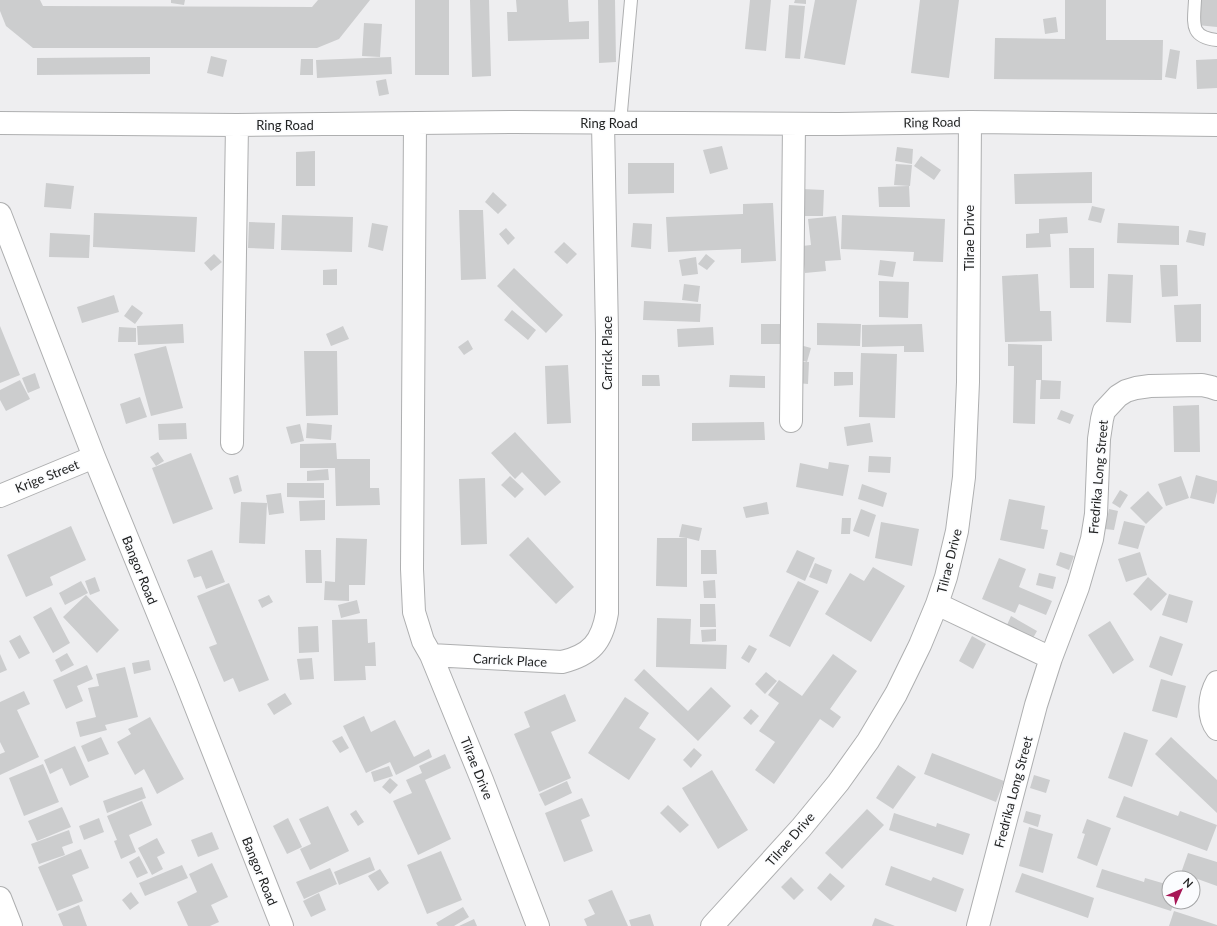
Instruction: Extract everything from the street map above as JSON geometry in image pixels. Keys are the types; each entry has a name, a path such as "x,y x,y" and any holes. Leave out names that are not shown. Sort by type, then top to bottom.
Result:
{"street":[{"name":"Ring Road","path":"0,123 237,125 514,122 794,124 970,122 1217,125"},
{"name":"Tilrae Drive","path":"712,926 801,828 838,783 868,741 896,694 920,646 937,604 946,576 957,531 964,477 968,382 970,122"},
{"name":"Carrick Place","path":"430,655 562,662 576,659 593,646 600,637 605,626 608,613 607,358 612,123"},
{"path":"415,124 413,596 417,625 430,655"},
{"path":"791,421 794,124"},
{"path":"232,443 237,125"},
{"name":"Bangor Road","path":"0,214 94,457 183,675 282,926"},
{"name":"Fredrika Long Street","path":"978,926 1036,705 1051,658 1078,587 1092,540 1096,501 1099,439 1104,411 1118,396 1136,388 1150,386 1202,385 1217,389"},
{"name":"Krige Street","path":"0,496 94,457"},
{"path":"937,604 1051,658"},
{"name":"Tilrae Drive","path":"430,655 482,780 538,926"},
{"path":"1217,682 1212,696 1210,710 1211,718 1217,729"},
{"path":"0,898 11,926"}],"lane":[{"path":"612,123 631,0"},
{"path":"1194,0 1194,22 1196,31 1203,37 1217,40"}],"building":[{"path":"0,0 40,0 43,6 312,7 318,0 370,0 339,39 317,48 33,48 6,26 0,11"},
{"path":"171,0 185,0 184,5 171,3"},
{"path":"415,0 449,0 449,75 415,75"},
{"path":"470,0 489,0 491,76 472,77"},
{"path":"516,0 568,0 569,22 589,21 589,39 508,41 507,12 517,12"},
{"path":"598,0 615,0 616,62 599,63"},
{"path":"750,0 771,0 766,51 745,49"},
{"path":"795,0 806,0 806,4 794,3"},
{"path":"815,0 857,0 845,65 804,58"},
{"path":"920,0 959,0 949,78 911,73"},
{"path":"1065,0 1106,0 1106,40 1163,40 1162,80 994,79 995,38 1065,39"},
{"path":"1200,0 1217,0 1217,27 1197,25"},
{"path":"789,5 805,6 800,59 785,58"},
{"path":"1056,17 1058,32 1045,34 1043,19"},
{"path":"364,23 382,24 380,57 362,56"},
{"path":"1170,49 1180,51 1176,79 1165,77"},
{"path":"211,56 227,60 223,77 207,73"},
{"path":"150,57 150,74 37,75 37,58"},
{"path":"391,57 392,74 317,78 316,60"},
{"path":"301,59 313,59 313,75 300,75"},
{"path":"1217,59 1217,88 1197,89 1196,60"},
{"path":"386,79 389,94 379,96 376,81"},
{"path":"722,146 728,169 710,174 703,150"},
{"path":"897,147 913,149 912,164 895,161"},
{"path":"315,151 315,186 296,186 296,152"},
{"path":"921,156 941,170 934,180 914,166"},
{"path":"628,163 674,163 674,193 628,194"},
{"path":"896,164 912,165 910,186 894,185"},
{"path":"1092,172 1092,203 1015,204 1014,174"},
{"path":"46,183 74,186 71,209 44,207"},
{"path":"909,186 910,207 879,207 878,187"},
{"path":"802,189 824,190 823,216 801,216"},
{"path":"493,192 507,205 498,214 485,202"},
{"path":"773,203 776,261 741,263 741,249 668,252 666,217 743,214 743,204"},
{"path":"1092,206 1105,209 1101,223 1088,220"},
{"path":"459,210 483,210 486,279 461,280"},
{"path":"94,213 197,217 195,252 93,247"},
{"path":"282,215 353,217 352,252 281,250"},
{"path":"842,215 945,219 943,262 913,261 914,252 841,249"},
{"path":"836,216 841,260 825,261 826,271 805,273 802,246 811,245 808,219"},
{"path":"1067,217 1068,233 1050,234 1051,247 1026,248 1026,234 1039,233 1039,219"},
{"path":"249,222 275,223 274,249 248,248"},
{"path":"372,223 388,226 383,251 368,247"},
{"path":"633,223 652,224 651,249 631,247"},
{"path":"1118,223 1179,226 1179,245 1117,243"},
{"path":"506,228 515,238 508,245 499,234"},
{"path":"1189,230 1206,233 1204,246 1186,242"},
{"path":"50,233 90,235 89,258 49,257"},
{"path":"564,242 577,254 567,264 554,252"},
{"path":"1069,248 1094,248 1094,288 1070,288"},
{"path":"214,254 222,262 211,271 204,263"},
{"path":"706,254 715,261 707,270 698,264"},
{"path":"696,257 698,274 682,276 679,260"},
{"path":"880,260 896,262 893,277 878,275"},
{"path":"1160,265 1177,265 1178,296 1162,297"},
{"path":"514,268 563,315 546,333 497,286"},
{"path":"337,269 337,285 323,285 323,270"},
{"path":"1038,274 1040,311 1051,311 1052,341 1005,342 1002,276"},
{"path":"1108,274 1133,275 1131,323 1106,322"},
{"path":"879,281 909,282 908,318 879,317"},
{"path":"684,284 700,286 698,302 682,300"},
{"path":"114,295 119,312 82,323 77,307"},
{"path":"644,301 701,304 700,322 643,320"},
{"path":"1201,304 1201,342 1176,342 1174,305"},
{"path":"132,305 143,313 135,324 124,316"},
{"path":"512,310 536,330 528,340 504,320"},
{"path":"817,323 861,324 860,346 817,345"},
{"path":"183,324 184,343 138,345 137,326"},
{"path":"761,324 781,324 780,344 761,344"},
{"path":"922,324 924,352 904,352 904,346 862,347 862,325"},
{"path":"0,326 20,375 0,383"},
{"path":"343,326 349,339 331,346 326,334"},
{"path":"119,327 136,328 136,342 118,342"},
{"path":"713,327 714,345 678,347 677,329"},
{"path":"468,340 473,349 464,355 458,347"},
{"path":"1008,344 1042,345 1042,380 1036,380 1035,424 1013,423 1014,366 1008,366"},
{"path":"800,345 811,348 807,362 796,359"},
{"path":"166,346 183,408 151,416 134,354"},
{"path":"304,351 337,351 338,415 306,416"},
{"path":"861,353 897,354 895,418 859,417"},
{"path":"797,362 809,362 808,384 797,383"},
{"path":"568,365 571,423 547,424 545,366"},
{"path":"834,372 853,372 853,385 834,386"},
{"path":"35,373 40,388 28,393 22,378"},
{"path":"642,375 659,375 660,386 642,386"},
{"path":"730,375 765,376 765,388 729,387"},
{"path":"20,380 30,399 6,411 0,400 0,390"},
{"path":"1041,380 1061,381 1060,399 1040,399"},
{"path":"140,397 147,417 126,424 120,404"},
{"path":"1199,405 1200,452 1174,452 1173,406"},
{"path":"1061,410 1074,415 1070,424 1057,419"},
{"path":"764,422 765,440 692,441 692,423"},
{"path":"186,423 187,439 159,440 158,424"},
{"path":"307,423 332,425 331,440 306,438"},
{"path":"870,423 873,442 847,446 844,427"},
{"path":"300,424 304,441 291,444 286,427"},
{"path":"515,432 561,482 545,496 522,472 515,479 491,453"},
{"path":"336,443 337,459 370,459 370,488 379,488 380,505 336,506 335,468 300,468 300,444"},
{"path":"158,452 164,461 156,466 150,457"},
{"path":"191,453 213,509 173,524 152,468"},
{"path":"869,456 891,457 890,473 868,472"},
{"path":"829,462 849,465 843,496 796,487 800,463 828,469"},
{"path":"328,469 329,480 307,481 307,471"},
{"path":"238,475 242,491 234,494 229,478"},
{"path":"1196,475 1217,481 1217,492 1214,504 1190,498"},
{"path":"510,476 524,489 515,498 501,485"},
{"path":"1181,476 1189,498 1166,506 1158,484"},
{"path":"485,478 487,544 461,545 459,479"},
{"path":"287,483 324,483 324,498 287,497"},
{"path":"862,484 887,493 883,507 858,499"},
{"path":"1120,490 1128,495 1120,508 1112,503"},
{"path":"1148,491 1163,508 1146,524 1130,508"},
{"path":"281,493 284,513 269,515 266,495"},
{"path":"1009,499 1045,506 1041,529 1048,530 1044,549 1000,540"},
{"path":"325,500 325,520 300,521 299,501"},
{"path":"241,502 267,503 265,544 239,543"},
{"path":"767,502 769,514 746,518 743,507"},
{"path":"861,509 876,515 869,537 853,531"},
{"path":"1109,509 1118,511 1114,530 1105,529"},
{"path":"842,518 851,518 850,534 841,534"},
{"path":"1124,521 1145,526 1138,549 1118,544"},
{"path":"881,522 919,529 912,566 875,558"},
{"path":"682,524 702,528 699,541 679,537"},
{"path":"71,526 86,560 50,577 53,585 26,597 7,555"},
{"path":"528,537 574,587 556,604 509,555"},
{"path":"336,538 367,539 365,585 349,585 349,601 324,600 325,581 335,582"},
{"path":"657,538 687,538 687,587 656,586"},
{"path":"212,550 225,582 206,589 201,576 194,578 187,560"},
{"path":"305,550 321,550 322,583 306,583"},
{"path":"701,550 716,550 717,574 701,574"},
{"path":"797,550 815,558 805,581 786,572"},
{"path":"1060,552 1074,556 1069,570 1056,565"},
{"path":"1140,552 1147,575 1126,582 1118,559"},
{"path":"999,558 1026,569 1019,587 1052,601 1046,615 1019,604 1015,613 982,599"},
{"path":"815,563 832,570 827,584 809,577"},
{"path":"873,567 905,586 871,642 825,614 850,573 864,581"},
{"path":"1039,573 1056,577 1053,589 1036,585"},
{"path":"95,577 100,591 90,595 85,581"},
{"path":"1148,577 1167,594 1151,611 1133,594"},
{"path":"715,580 716,598 704,598 703,581"},
{"path":"81,581 88,593 65,605 59,593"},
{"path":"798,581 819,591 790,647 769,636"},
{"path":"229,583 269,680 239,692 233,678 224,682 209,647 217,644 197,596"},
{"path":"1169,594 1193,601 1187,623 1162,615"},
{"path":"86,595 119,630 97,653 63,617"},
{"path":"269,595 273,602 262,608 258,600"},
{"path":"357,600 360,613 341,618 338,605"},
{"path":"700,604 715,604 716,627 700,627"},
{"path":"51,607 70,643 53,653 33,617"},
{"path":"1011,616 1037,631 1033,638 1007,625"},
{"path":"657,618 691,619 690,644 727,645 726,669 656,667"},
{"path":"367,619 368,643 375,642 376,666 365,666 366,680 334,681 332,620"},
{"path":"1110,621 1134,660 1113,674 1088,635"},
{"path":"318,626 319,652 299,653 298,627"},
{"path":"716,629 716,641 702,642 701,630"},
{"path":"20,635 30,653 19,659 9,641"},
{"path":"972,636 986,644 973,669 959,661"},
{"path":"1160,636 1183,644 1172,676 1149,667"},
{"path":"749,645 757,649 749,663 741,658"},
{"path":"67,653 74,665 61,672 55,660"},
{"path":"0,654 7,670 0,673"},
{"path":"833,654 857,671 830,709 841,717 833,728 820,719 774,784 755,770 775,742 759,731 779,703 768,695 779,680 802,696"},
{"path":"312,658 314,679 300,680 297,659"},
{"path":"149,660 151,670 134,674 132,663"},
{"path":"87,665 93,679 77,686 83,701 66,709 53,680"},
{"path":"125,667 138,717 105,725 107,730 80,737 76,722 96,717 88,688 99,686 96,674"},
{"path":"644,669 688,711 711,687 731,706 698,741 634,680"},
{"path":"766,672 777,681 765,694 755,684"},
{"path":"1161,679 1186,686 1177,718 1152,711"},
{"path":"24,691 30,704 17,710 39,757 0,775 0,754 5,752 0,742 0,702"},
{"path":"285,693 292,704 274,715 267,704"},
{"path":"565,694 576,721 551,732 571,778 539,792 514,734 530,727 524,712"},
{"path":"625,697 649,713 639,728 656,739 629,780 588,753"},
{"path":"751,709 759,716 751,725 743,718"},
{"path":"364,716 371,732 395,720 414,757 429,749 432,757 396,775 390,762 366,773 343,726"},
{"path":"150,717 184,779 157,794 144,769 135,775 117,742 131,734 128,729"},
{"path":"1124,732 1148,740 1132,787 1108,778"},
{"path":"342,736 349,748 340,753 332,741"},
{"path":"101,737 109,754 88,762 81,746"},
{"path":"1171,737 1217,780 1217,813 1155,754"},
{"path":"75,746 89,777 70,786 62,768 50,774 44,760"},
{"path":"694,748 702,755 691,768 683,760"},
{"path":"932,753 1004,781 996,802 924,774"},
{"path":"445,754 451,768 425,780 451,839 418,855 393,801 412,793 406,780 422,773 419,766"},
{"path":"43,764 59,802 24,816 9,778"},
{"path":"898,765 916,777 893,809 876,798"},
{"path":"389,766 393,776 374,782 371,772"},
{"path":"712,770 748,830 718,849 682,788"},
{"path":"1034,775 1050,780 1046,793 1030,788"},
{"path":"390,778 398,785 390,794 382,787"},
{"path":"567,781 572,793 545,806 539,794"},
{"path":"142,787 146,798 107,813 103,801"},
{"path":"1124,796 1178,816 1180,811 1217,825 1207,851 1116,817"},
{"path":"582,798 590,816 581,820 593,851 564,862 545,813"},
{"path":"142,801 152,825 129,835 136,852 121,859 114,841 117,840 107,816"},
{"path":"668,805 689,825 680,833 660,813"},
{"path":"328,806 349,851 310,870 300,849 311,844 299,819"},
{"path":"62,807 71,827 37,841 28,821"},
{"path":"867,809 884,825 842,869 825,853"},
{"path":"356,810 364,822 358,826 350,814"},
{"path":"1026,811 1041,815 1038,827 1023,822"},
{"path":"894,813 936,827 937,823 970,834 963,855 889,830"},
{"path":"99,818 104,832 84,840 79,826"},
{"path":"288,818 302,847 287,854 273,826"},
{"path":"1087,819 1111,828 1097,866 1077,858 1085,834 1082,833"},
{"path":"1029,827 1053,834 1043,873 1019,866"},
{"path":"69,830 73,843 62,847 65,855 39,864 31,844"},
{"path":"212,832 219,849 198,857 191,840"},
{"path":"157,838 165,853 157,857 163,869 152,875 138,848"},
{"path":"81,849 89,868 72,875 83,901 57,911 38,867"},
{"path":"441,851 462,900 427,914 407,865"},
{"path":"1188,853 1217,862 1217,886 1201,880 1201,870 1182,870"},
{"path":"139,856 148,873 137,878 129,862"},
{"path":"370,857 375,870 339,885 334,872"},
{"path":"212,863 228,897 211,905 219,922 210,926 188,926 177,902 197,892 189,874"},
{"path":"182,865 188,878 145,896 139,883"},
{"path":"891,866 931,881 933,877 964,889 956,912 885,885"},
{"path":"330,868 337,884 304,899 296,882"},
{"path":"380,869 389,883 378,891 368,876"},
{"path":"1102,869 1144,882 1145,878 1161,883 1161,908 1096,887"},
{"path":"830,873 845,886 831,901 817,888"},
{"path":"1022,873 1094,898 1088,918 1015,892"},
{"path":"791,877 804,890 794,900 781,887"},
{"path":"612,890 628,926 587,926 584,919 595,914 588,900"},
{"path":"131,892 139,903 130,910 122,900"},
{"path":"319,893 326,910 311,917 303,901"},
{"path":"79,905 87,926 63,926 58,914"},
{"path":"463,907 469,917 454,926 438,926 436,923"},
{"path":"1174,911 1217,925 1217,926 1169,926"},
{"path":"650,914 654,926 631,926 629,920"},
{"path":"875,918 895,926 872,926"},
{"path":"474,919 477,926 459,926"}]}
